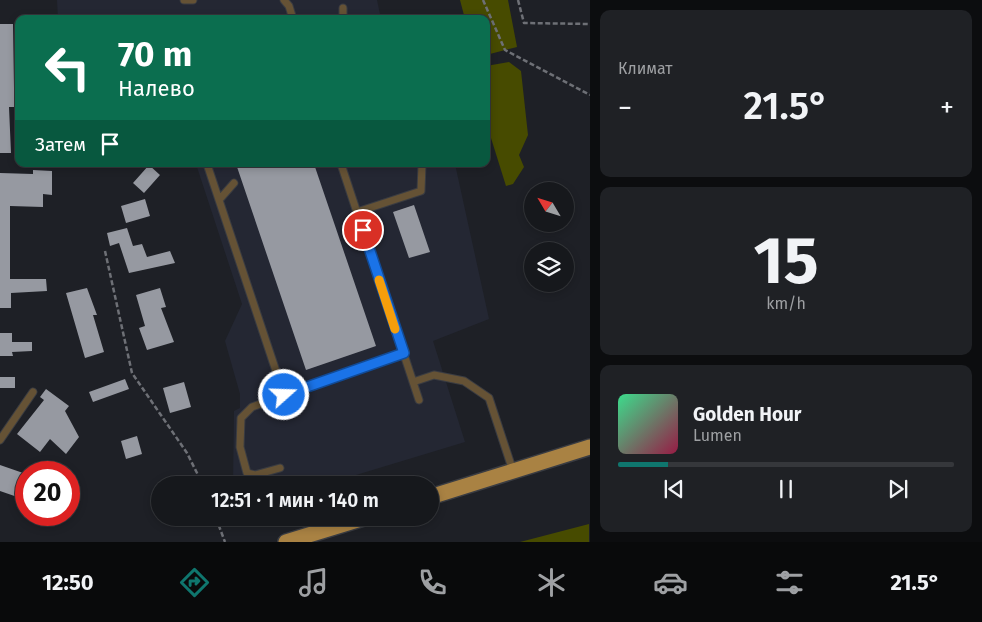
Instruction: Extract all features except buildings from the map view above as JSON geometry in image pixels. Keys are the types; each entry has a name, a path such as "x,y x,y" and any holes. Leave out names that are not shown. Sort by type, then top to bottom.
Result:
{"main road":[{"path":"439,494 590,447"},
{"path":"286,542 338,526"}],"lane":[{"path":"184,0 193,0"},
{"path":"284,0 291,15"},
{"path":"342,15 343,8"},
{"path":"208,167 284,395"},
{"path":"342,167 419,400"},
{"path":"357,212 421,191 422,167"},
{"path":"219,200 234,183"},
{"path":"280,468 255,475 247,473 240,447 241,418 252,407 404,353"},
{"path":"413,382 434,375 464,381 489,398 513,471"},
{"path":"0,440 33,392"}],"path":[{"path":"483,0 490,15"},
{"path":"518,0 524,23 590,24"},
{"path":"490,16 505,50 590,95"},
{"path":"105,251 132,373 187,453 198,476"},
{"path":"219,526 225,542"}],"shaded area":[{"path":"57,0 377,0 380,15 58,15"},
{"path":"460,0 508,0 517,47 490,54 490,15 464,15"},
{"path":"509,62 521,71 528,135 519,155 524,167 513,184 506,186 491,138 490,65"},
{"path":"197,167 456,167 489,319 433,341 465,442 353,476 233,476 234,411 240,408 240,394 225,341 242,304"},
{"path":"589,524 589,542 520,542"}],"slow traffic":[{"path":"379,280 395,329"}],"route":[{"path":"284,395 404,353 363,230"}]}
